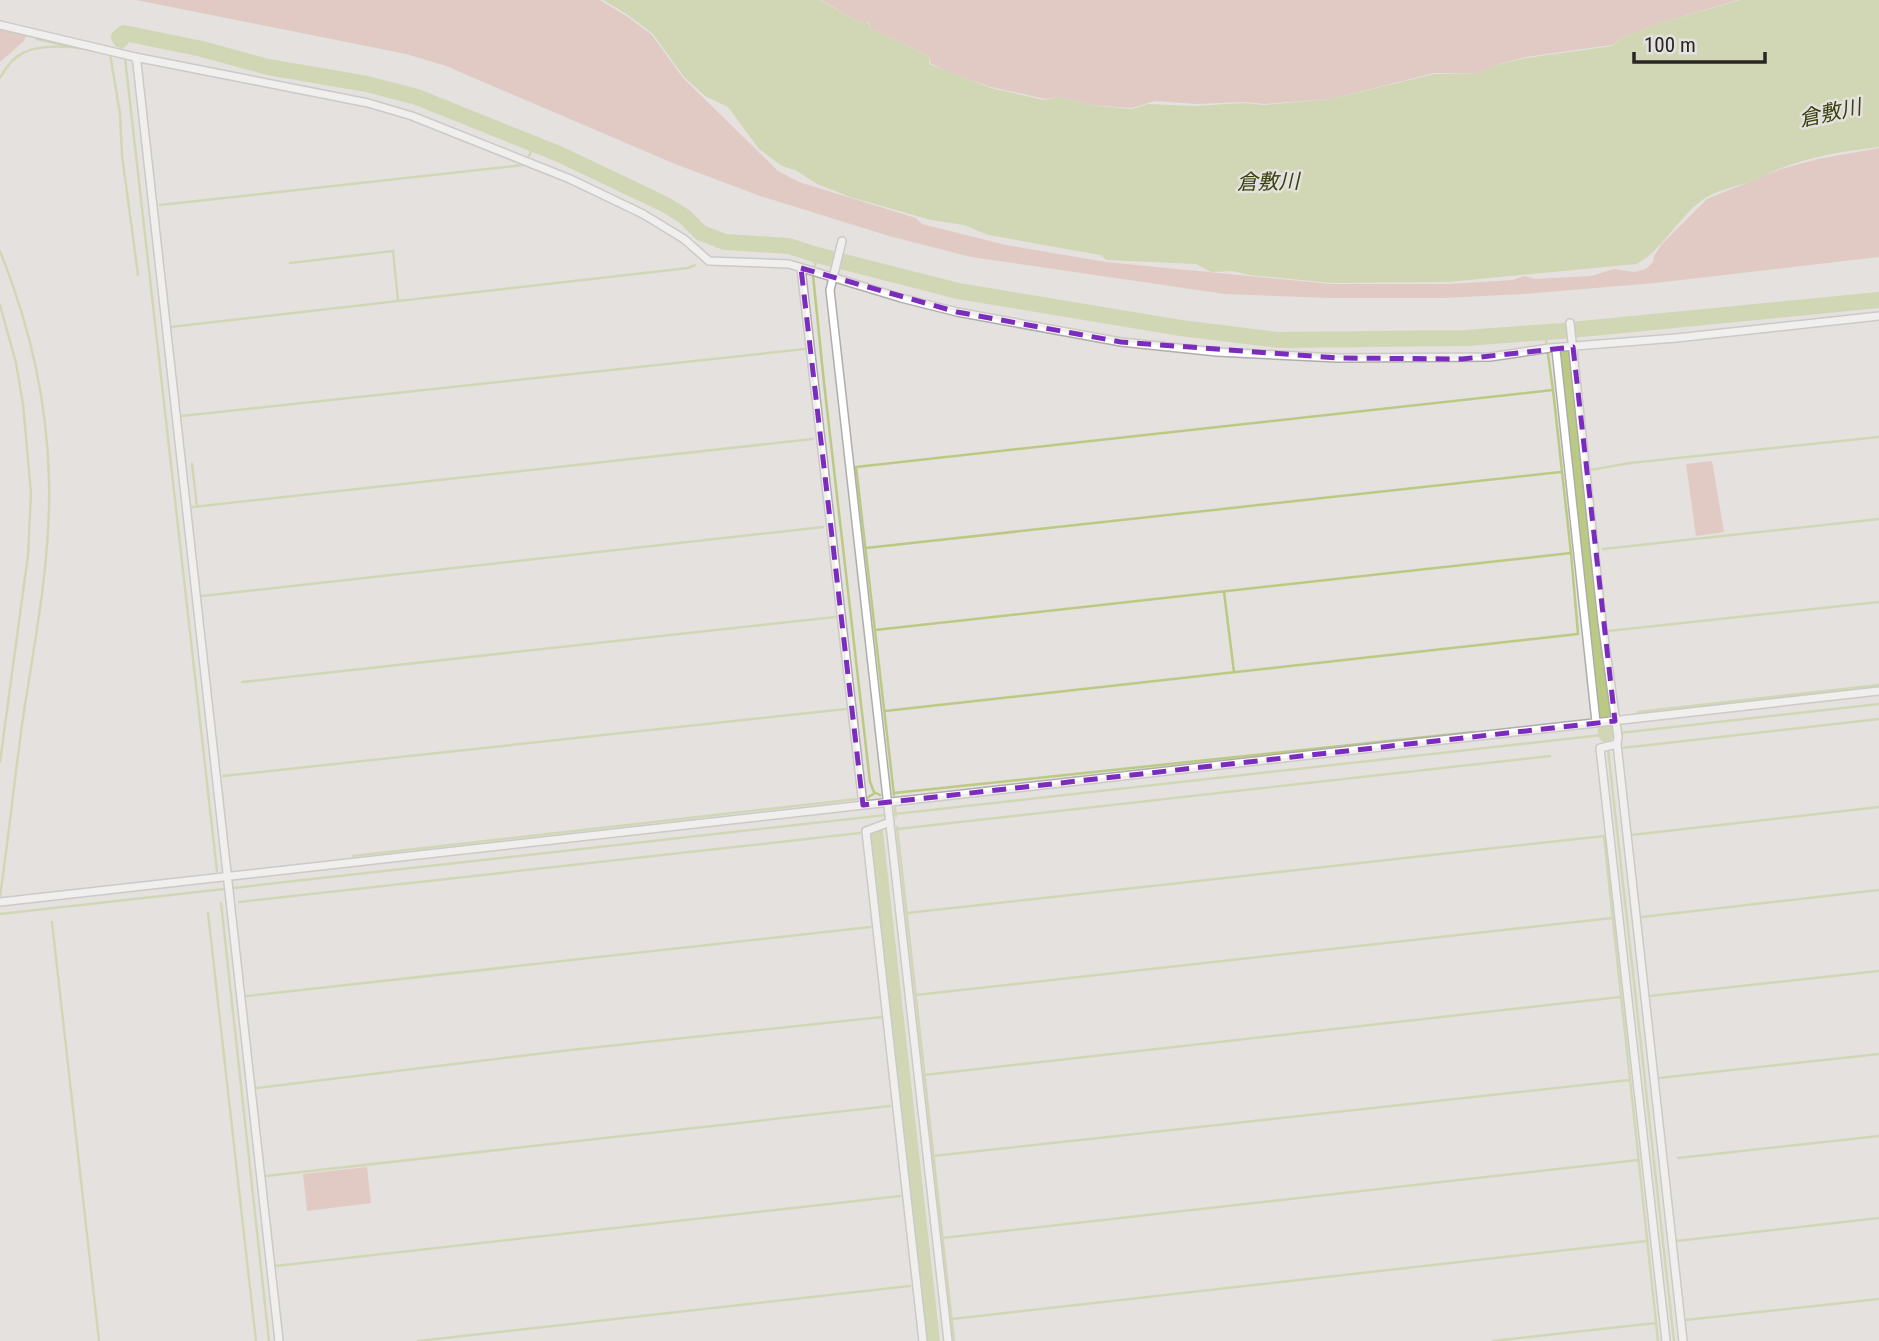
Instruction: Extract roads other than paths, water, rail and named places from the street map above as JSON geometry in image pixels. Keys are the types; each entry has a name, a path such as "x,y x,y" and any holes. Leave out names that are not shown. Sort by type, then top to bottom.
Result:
{"street":[{"path":"0,25 135,57 368,103 412,116 606,196 670,229 709,261 780,263 834,275 901,298 1014,323 1121,342 1217,352 1338,358 1462,359 1551,349 1572,343 1879,316"},
{"path":"135,57 279,1341"},
{"path":"842,241 831,290 832,303 948,1341"},
{"path":"805,269 863,805"},
{"path":"1570,323 1683,1341"},
{"path":"1551,349 1597,722"},
{"path":"1666,1341 1600,748 1617,732 1879,691"},
{"path":"0,902 229,883 863,805 889,813 1597,722 1617,732"},
{"path":"889,813 866,831 923,1341"}],"water":[{"name":"倉敷川","path":"603,0 820,0 862,24 868,22 871,29 930,56 929,64 991,88 1044,100 1060,97 1089,105 1132,109 1148,104 1264,105 1330,99 1435,74 1482,73 1492,66 1526,58 1612,46 1622,38 1660,23 1740,0 1879,0 1879,147 1803,161 1713,194 1692,208 1654,251 1636,264 1448,282 1332,283 1233,271 1211,272 1196,264 1107,260 1100,255 988,235 964,225 931,220 850,197 817,184 795,170 782,166 759,149 728,107 705,96 684,77 653,34"}],"waterway":[{"path":"121,40 119,37 124,33 202,49 268,67 367,84 417,97 559,154 664,204 684,216 701,233 725,242 789,246 958,291 1181,328 1278,340 1466,338 1879,300"},
{"path":"37,39 64,45"},
{"path":"121,40 122,48"},
{"path":"0,78 13,60 30,50 56,47 90,50"},
{"path":"110,54 120,114 122,155 138,275"},
{"path":"125,58 217,871"},
{"path":"529,156 534,145"},
{"path":"160,205 523,165"},
{"path":"717,247 720,241"},
{"path":"0,251 20,306 35,363 45,421 49,479 48,537 42,596 0,896"},
{"path":"290,263 393,251 398,300"},
{"path":"817,255 813,275 870,782 874,792 880,795"},
{"path":"170,327 688,268 695,265"},
{"path":"0,305 16,363 23,404 31,493 28,555 0,762"},
{"path":"894,795 856,467 1553,390 1545,333"},
{"path":"181,416 805,349"},
{"path":"1563,353 1605,717"},
{"path":"875,630 1571,553 1553,390"},
{"path":"1590,470 1630,463 1879,437"},
{"path":"193,507 813,439"},
{"path":"192,464 197,506"},
{"path":"866,548 1561,472"},
{"path":"1603,549 1879,519"},
{"path":"202,596 823,527"},
{"path":"885,711 1578,634 1571,553"},
{"path":"1224,592 1234,672"},
{"path":"1608,631 1879,602"},
{"path":"242,682 835,617"},
{"path":"1638,712 1879,685"},
{"path":"0,914 1879,704"},
{"path":"223,776 846,709"},
{"path":"1622,748 1879,719"},
{"path":"894,793 1473,732"},
{"path":"1608,749 1674,1341"},
{"path":"897,829 1550,756"},
{"path":"867,798 875,793"},
{"path":"353,856 857,799"},
{"path":"1631,835 1879,807"},
{"path":"895,808 896,816"},
{"path":"897,827 954,1341"},
{"path":"875,832 932,1341"},
{"path":"239,902 860,833"},
{"path":"907,913 1604,836 1658,1341"},
{"path":"1641,917 1879,890"},
{"path":"221,903 269,1341"},
{"path":"208,913 256,1341"},
{"path":"916,995 1612,918"},
{"path":"52,922 99,1341"},
{"path":"247,996 870,927"},
{"path":"1649,996 1879,971"},
{"path":"924,1075 1620,997"},
{"path":"891,1015 896,1014"},
{"path":"257,1088 570,1050 882,1017"},
{"path":"1659,1078 1879,1054"},
{"path":"933,1156 1629,1080"},
{"path":"266,1176 890,1106"},
{"path":"1678,1158 1879,1136"},
{"path":"942,1238 1638,1160"},
{"path":"275,1266 900,1196"},
{"path":"1676,1241 1879,1218"},
{"path":"952,1319 1647,1241"},
{"path":"418,1341 910,1286"},
{"path":"1685,1320 1879,1299"},
{"path":"1493,1341 1656,1323"}]}
